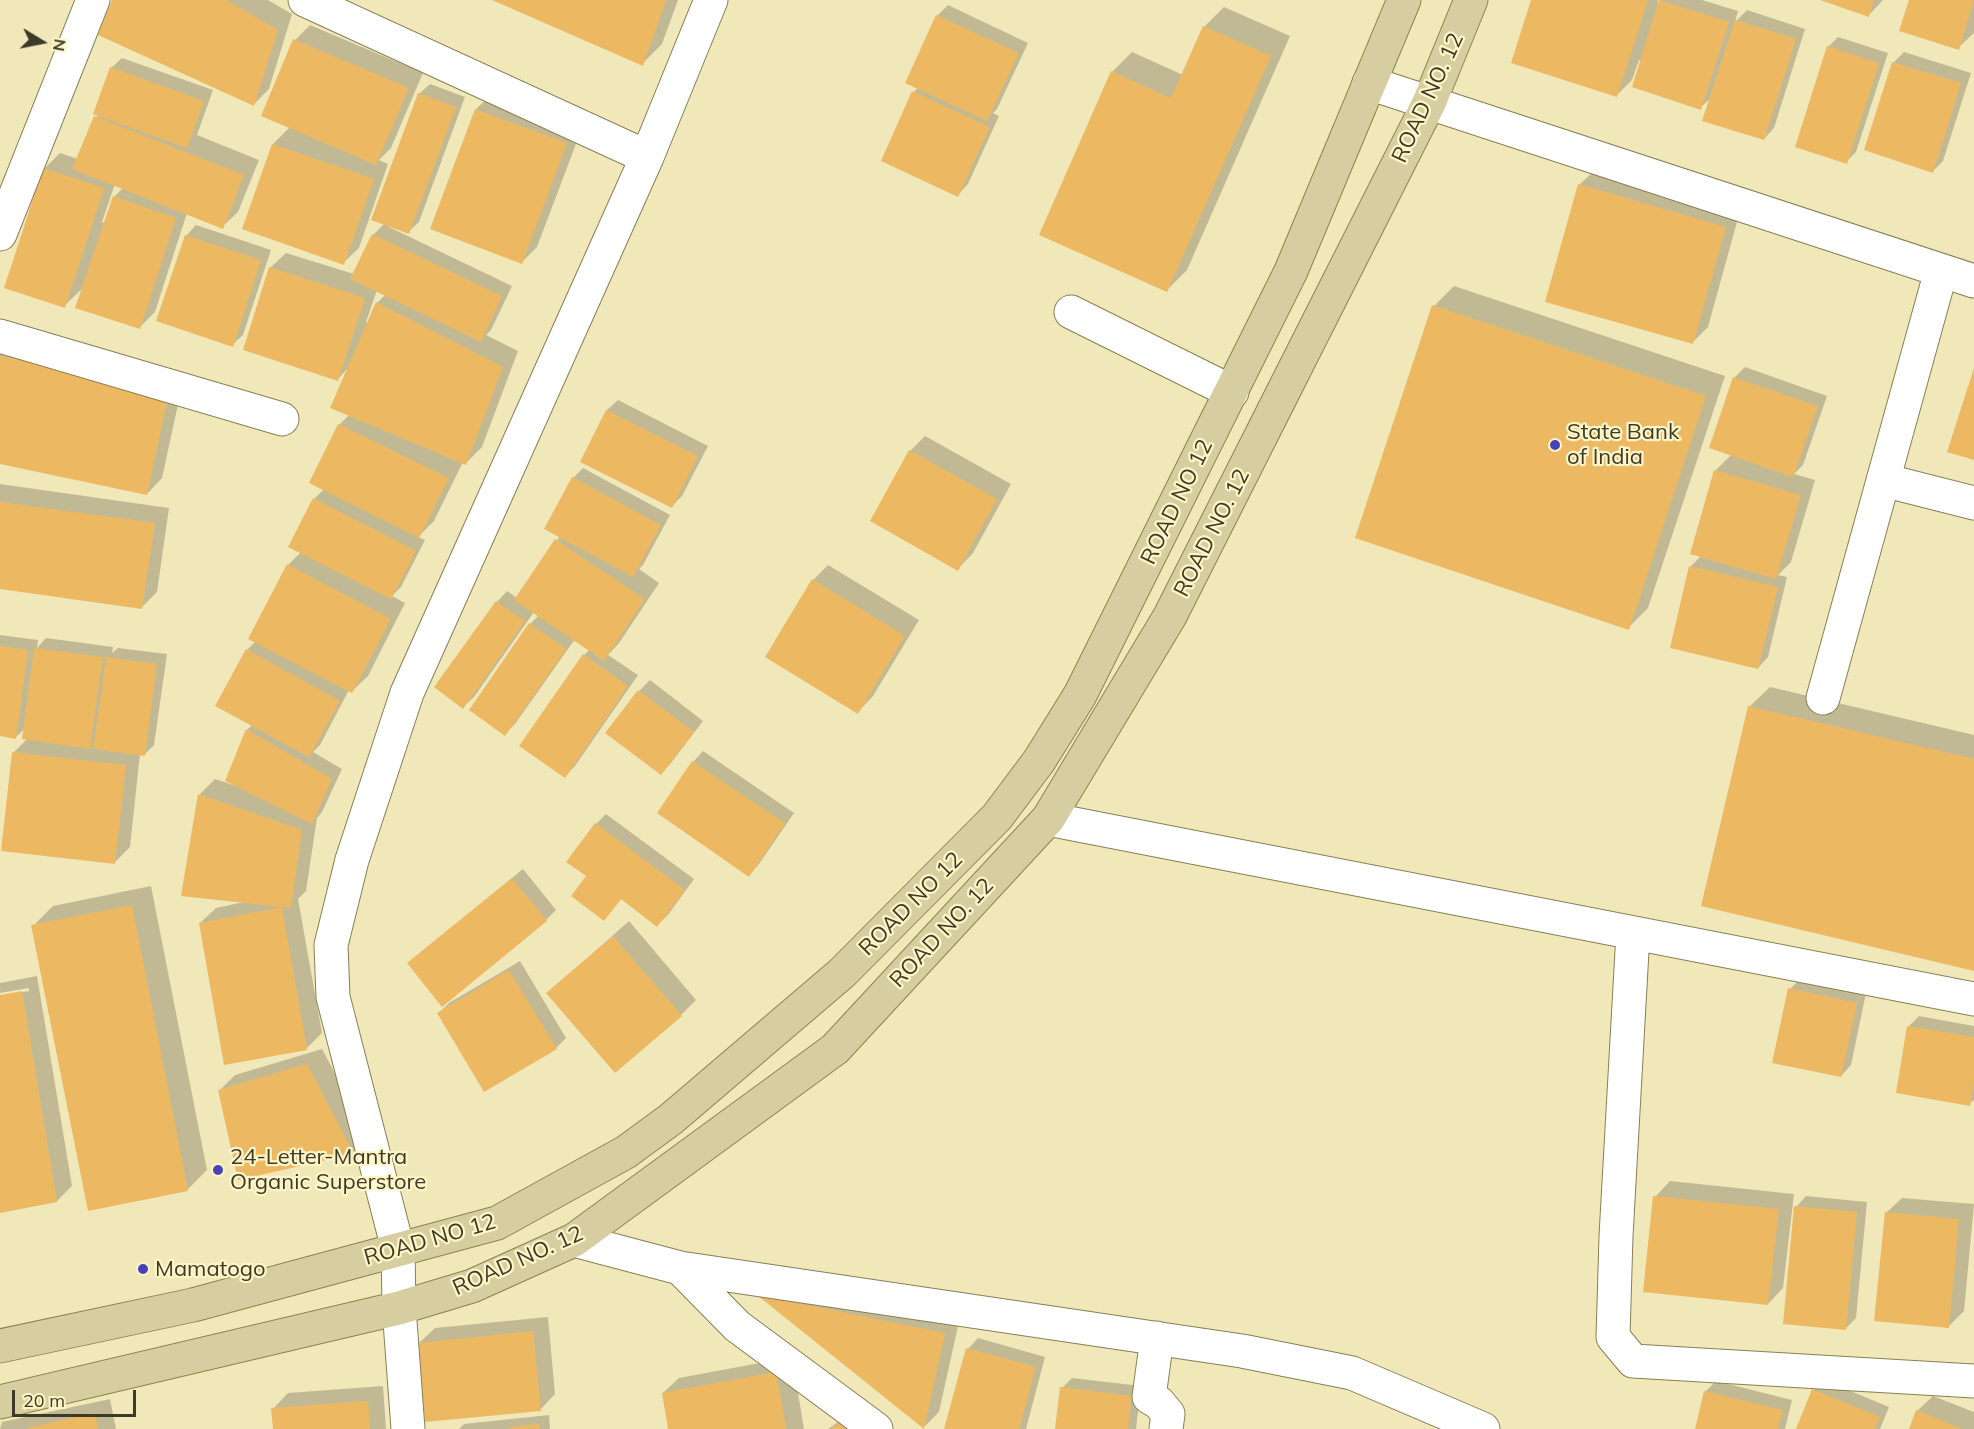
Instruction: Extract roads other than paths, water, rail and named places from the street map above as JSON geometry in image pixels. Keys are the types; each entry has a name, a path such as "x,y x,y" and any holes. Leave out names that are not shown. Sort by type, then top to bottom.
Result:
{"main road":[{"name":"ROAD NO 12","path":"0,1346 193,1305 497,1223 626,1152 671,1119 842,973 997,817 1039,761 1080,695 1291,271 1404,0"},
{"name":"ROAD NO. 12","path":"0,1402 399,1308 472,1286 574,1240 835,1049 1048,819 1170,616 1429,104 1472,0"}],"street":[{"path":"0,234 93,0"},
{"path":"305,0 647,157"},
{"path":"408,1429 399,1308 398,1249 333,997 331,945 352,860 406,693 647,157 711,0"},
{"path":"1369,83 1974,281"},
{"path":"1823,698 1941,271"},
{"path":"1071,312 1232,392"},
{"path":"0,336 282,419"},
{"path":"1883,480 1974,503"},
{"path":"1048,819 1974,999"},
{"path":"1633,933 1616,1236 1613,1337 1633,1361 1974,1381"},
{"path":"574,1240 680,1268 1242,1351 1352,1373 1483,1429"},
{"path":"680,1268 737,1326 876,1429"},
{"path":"1157,1338 1149,1397 1159,1403 1168,1414 1166,1429"}],"place":[{"name":"State Bank of India","path":"1555,445"},
{"name":"24-Letter-Mantra Organic Superstore","path":"218,1170"},
{"name":"Mamatogo","path":"143,1269"}]}
